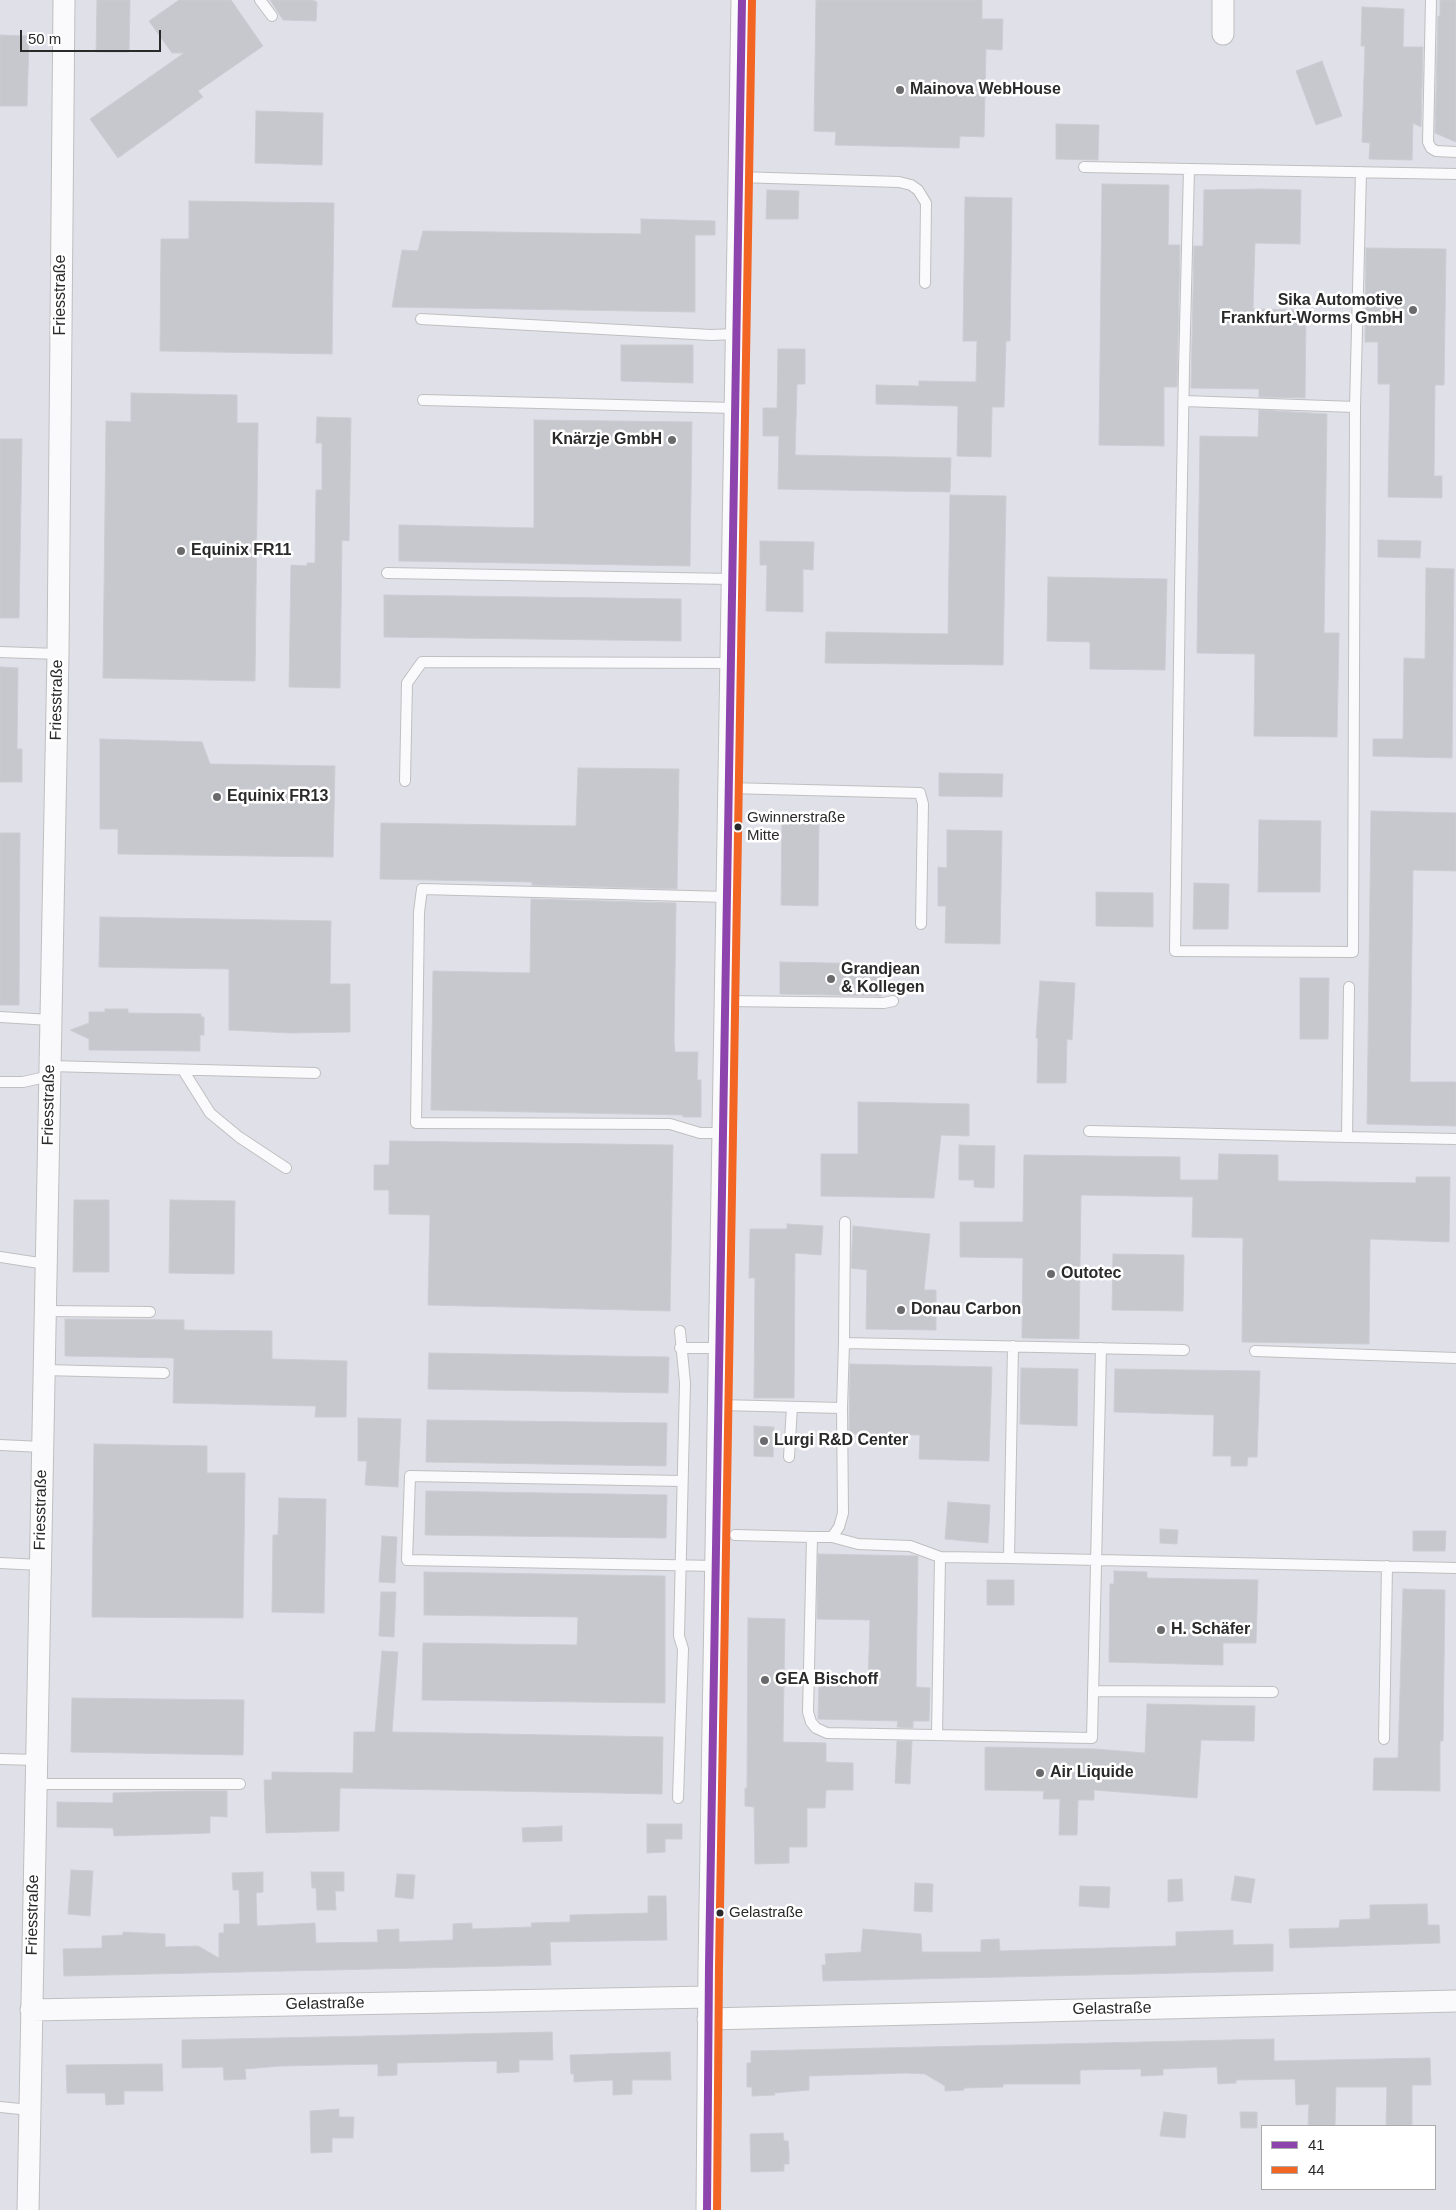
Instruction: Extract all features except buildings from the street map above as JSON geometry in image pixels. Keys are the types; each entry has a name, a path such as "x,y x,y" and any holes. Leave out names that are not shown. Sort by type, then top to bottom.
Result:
{"street":[{"name":"Friesstraße","path":"28,2210 58,654 64,0"},
{"path":"707,2210 708,2019 742,0"},
{"path":"1222,34 1223,0"},
{"name":"Gelastraße","path":"31,2010 709,1997"},
{"name":"Gelastraße","path":"708,2019 1456,2001"}],"lane":[{"path":"260,0 272,16"},
{"path":"1431,0 1428,142 1430,148 1436,151 1456,152"},
{"path":"1084,168 1456,174"},
{"path":"1189,169 1175,951 1353,952 1355,407 1361,172"},
{"path":"738,177 899,182 911,185 918,190 926,203 925,282"},
{"path":"421,319 736,334"},
{"path":"423,400 735,408"},
{"path":"1184,401 1355,407"},
{"path":"387,573 732,579"},
{"path":"0,652 58,654"},
{"path":"405,781 407,683 422,662 731,663"},
{"path":"729,788 920,793 923,804 921,924"},
{"path":"724,1133 700,1133 670,1124 416,1123 419,912 422,890 727,897"},
{"path":"1347,1137 1349,987"},
{"path":"726,1001 884,1003 893,1001"},
{"path":"0,1017 51,1020"},
{"path":"183,1070 210,1113 239,1137 286,1168"},
{"path":"0,1082 23,1082 50,1071 183,1070 315,1073"},
{"path":"1089,1131 1456,1140"},
{"path":"832,1537 839,1526 843,1512 842,1408 845,1222"},
{"path":"0,1256 46,1264"},
{"path":"45,1311 150,1312"},
{"path":"678,1798 683,1649 679,1636 685,1383 680,1348 680,1330"},
{"path":"844,1343 1184,1350"},
{"path":"1009,1558 1013,1346"},
{"path":"680,1348 720,1348"},
{"path":"812,1537 808,1712 811,1722 816,1728 828,1733 1092,1738 1101,1348"},
{"path":"1255,1351 1456,1358"},
{"path":"44,1370 164,1373"},
{"path":"719,1405 842,1408"},
{"path":"789,1457 792,1407"},
{"path":"0,1445 42,1447"},
{"path":"682,1480 410,1476 407,1560 716,1566"},
{"path":"735,1535 832,1537 858,1544 910,1546 940,1557 1456,1568"},
{"path":"937,1735 940,1557"},
{"path":"0,1563 40,1565"},
{"path":"1384,1739 1387,1566"},
{"path":"1093,1691 1273,1692"},
{"path":"0,1759 36,1760"},
{"path":"36,1784 240,1784"},
{"path":"0,2107 30,2110"}],"transit line":[{"name":"41","path":"707,2210 709,1965 742,0"},
{"name":"44","path":"717,2210 719,1965 752,0"}],"place":[{"name":"Mainova WebHouse","path":"900,90"},
{"name":"Sika Automotive Frankfurt-Worms GmbH","path":"1413,310"},
{"name":"Knärzje GmbH","path":"672,440"},
{"name":"Equinix FR11","path":"181,551"},
{"name":"Equinix FR13","path":"217,797"},
{"name":"Gwinnerstraße Mitte","path":"738,827"},
{"name":"Grandjean & Kollegen","path":"831,979"},
{"name":"Outotec","path":"1051,1274"},
{"name":"Donau Carbon","path":"901,1310"},
{"name":"Lurgi R&D Center","path":"764,1441"},
{"name":"H. Schäfer","path":"1161,1630"},
{"name":"GEA Bischoff","path":"765,1680"},
{"name":"Air Liquide","path":"1040,1773"},
{"name":"Gelastraße","path":"720,1913"}]}
